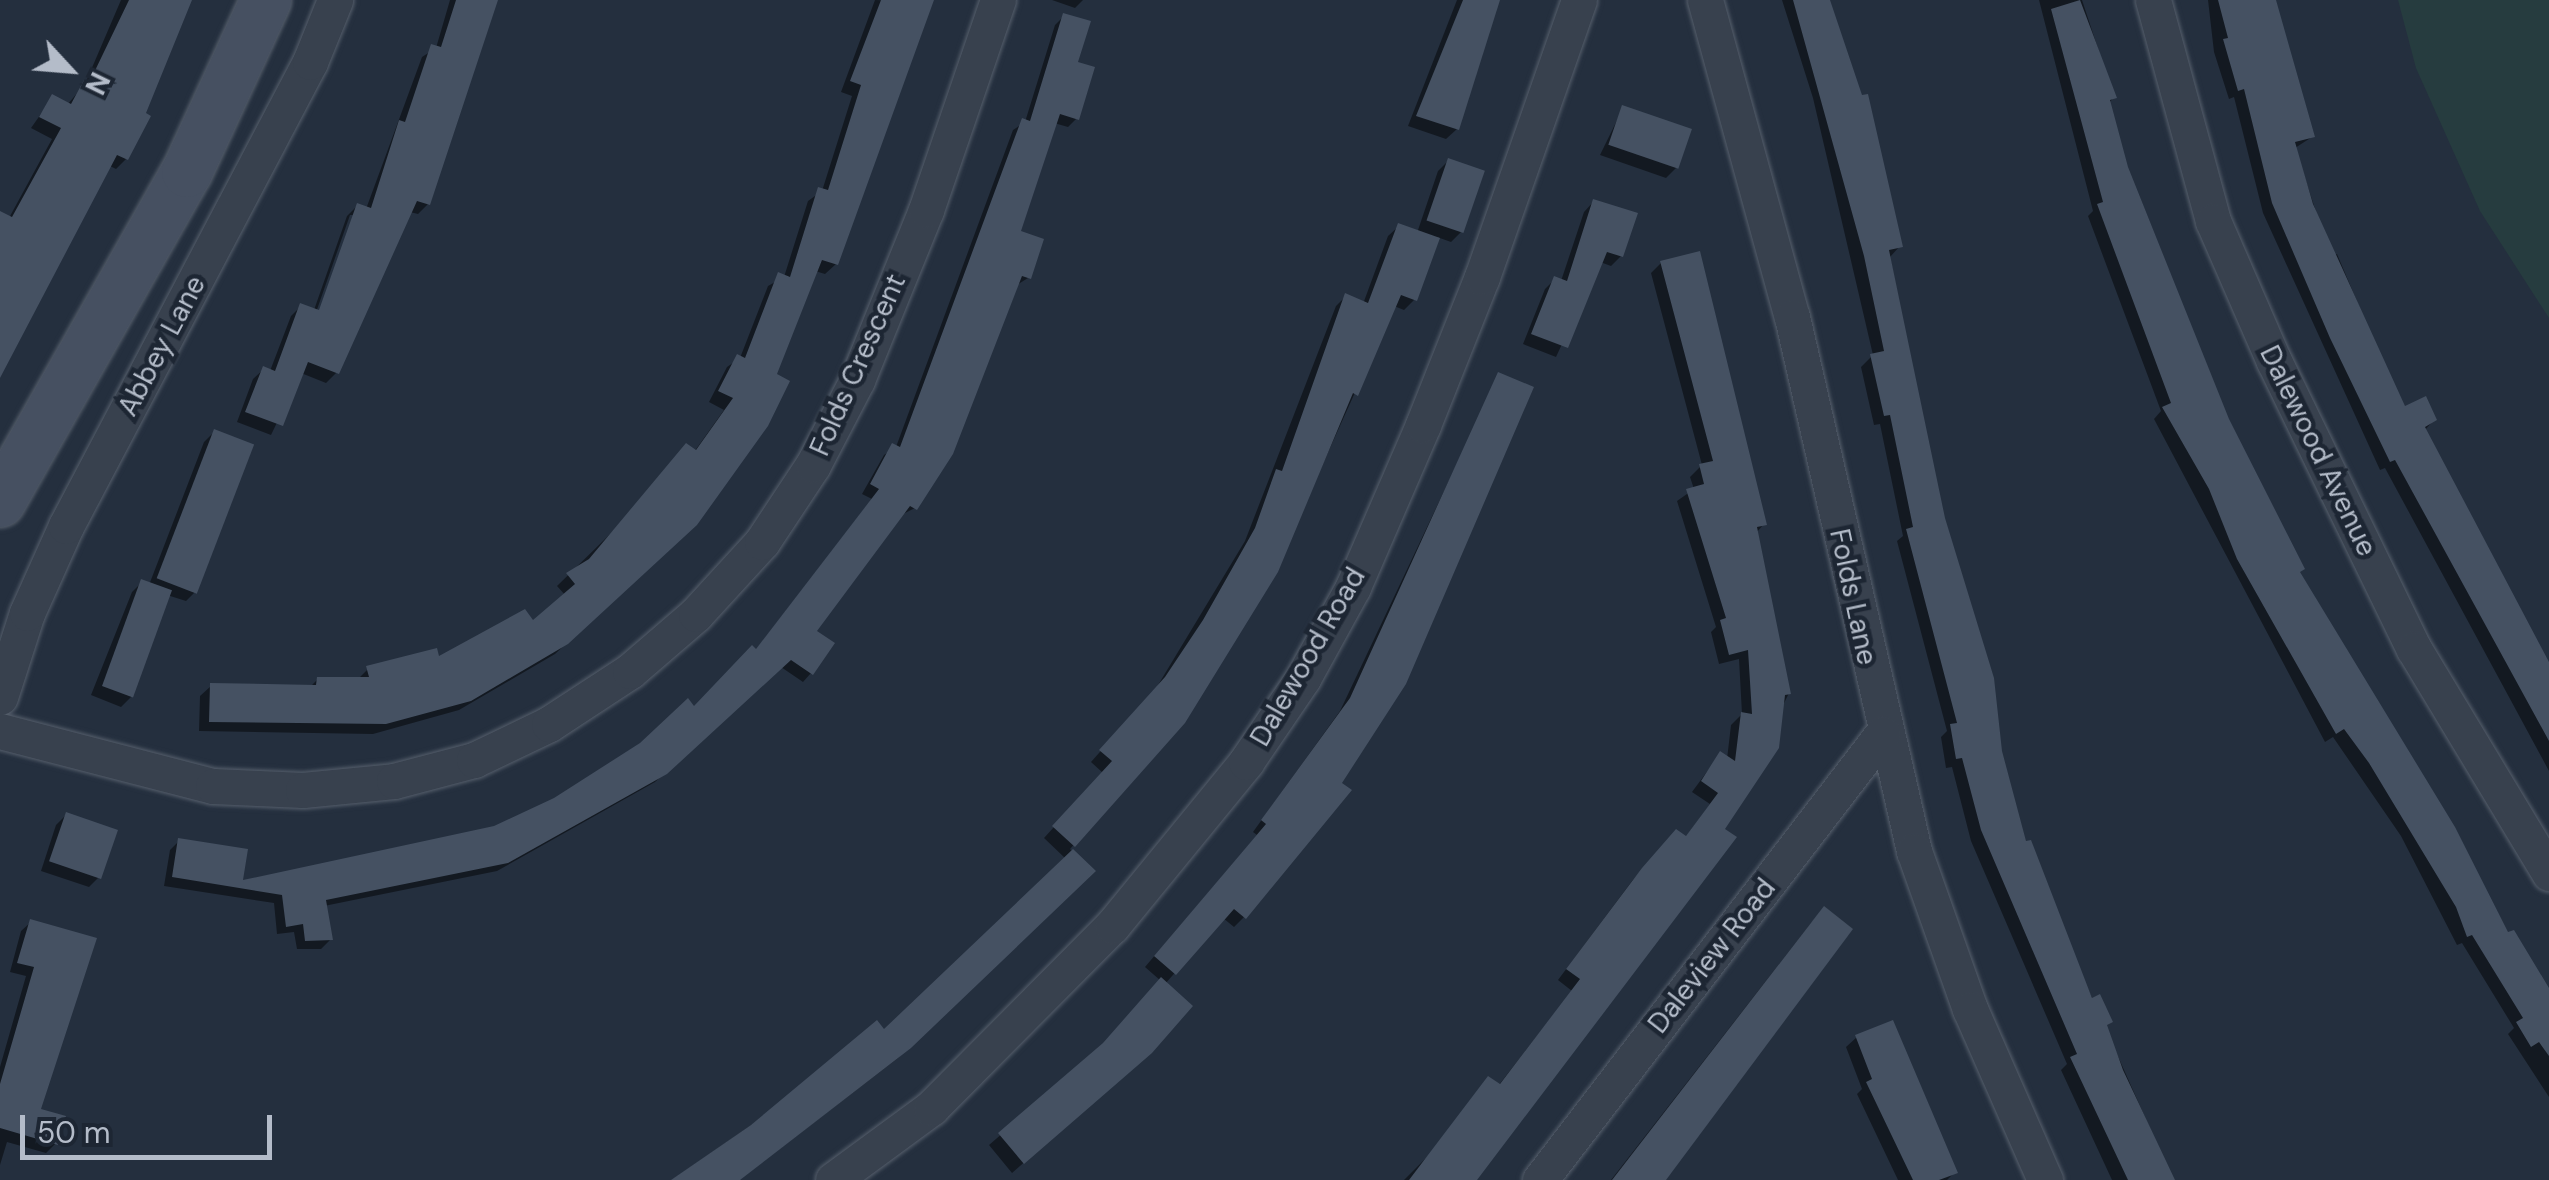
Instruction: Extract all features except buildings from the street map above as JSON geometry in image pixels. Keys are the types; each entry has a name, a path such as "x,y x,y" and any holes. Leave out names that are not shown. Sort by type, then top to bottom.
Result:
{"main road":[{"path":"0,502 187,172 266,0"}],"street":[{"name":"Abbey Lane","path":"0,697 26,613 66,526 302,78 335,0"},
{"name":"Folds Crescent","path":"0,731 213,786 303,790 394,780 474,760 549,724 630,671 696,614 762,542 813,465 857,380 926,210 998,0"},
{"name":"Dalewood Road","path":"834,1180 931,1108 1112,926 1246,762 1302,678 1353,587 1423,425 1482,278 1579,0"},
{"name":"Folds Lane","path":"1705,0 1792,317 1883,733 1914,852 1964,992 2045,1180"},
{"name":"Dalewood Avenue","path":"2153,0 2214,221 2274,361 2414,649 2549,873"},
{"name":"Daleview Road","path":"1540,1180 1883,733"}],"green space":[{"path":"2398,0 2549,0 2549,318 2480,211 2416,68"}]}
